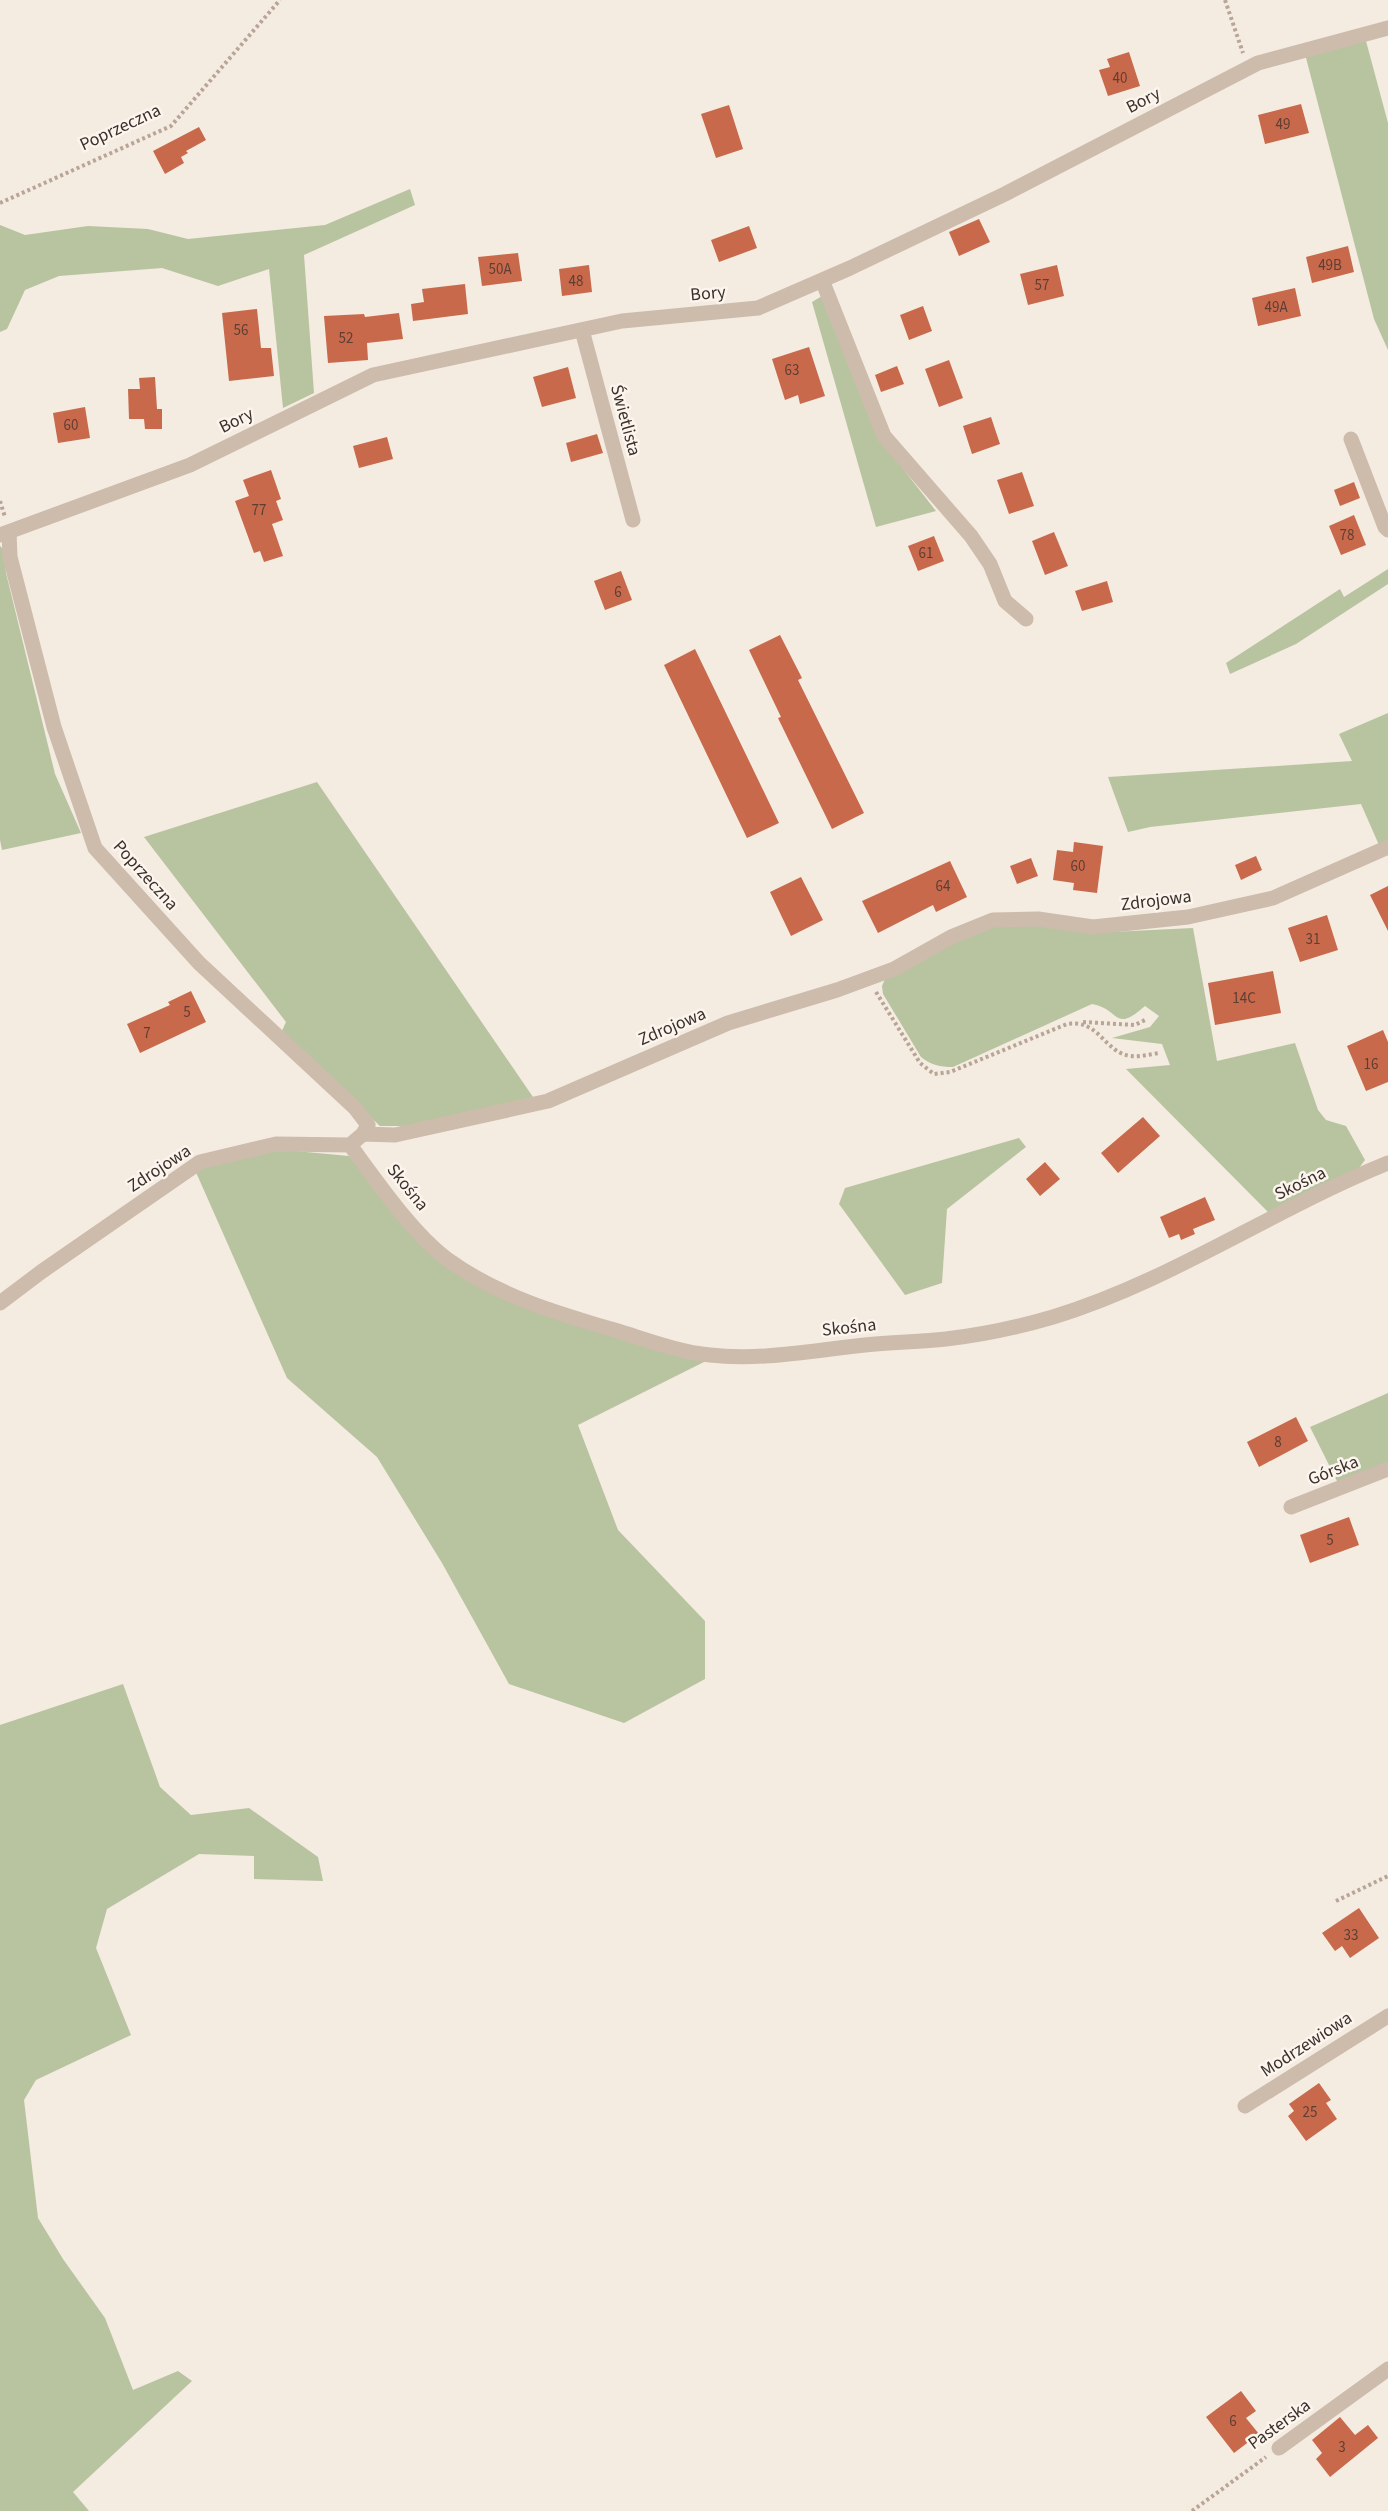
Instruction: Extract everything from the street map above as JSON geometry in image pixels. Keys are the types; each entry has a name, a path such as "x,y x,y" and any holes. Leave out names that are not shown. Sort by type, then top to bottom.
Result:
{"street":[{"name":"Bory","path":"5,534 190,465 373,375 622,321 758,308 1005,194 1258,63 1388,28"},
{"path":"822,280 884,436 971,536 990,564 1005,601 1026,619"},
{"name":"Świetlista","path":"582,330 633,520"},
{"path":"1351,439 1388,530"},
{"name":"Poprzeczna","path":"5,534 54,727 95,848 199,963 355,1108 368,1125 363,1134"},
{"name":"Zdrojowa","path":"363,1134 395,1135 548,1101 728,1023 894,969 951,937 993,920 1038,919 1093,927 1188,917 1273,898 1388,847"},
{"path":"350,1145 363,1134"},
{"name":"Zdrojowa","path":"0,1303 40,1272 200,1162 276,1144 350,1145"},
{"name":"Skośna","path":"350,1145 380,1186 421,1233 445,1257 486,1285 538,1307 660,1344 710,1355 754,1356 946,1339 1054,1316 1130,1287 1199,1256 1280,1214 1388,1163"},
{"name":"Górska","path":"1291,1507 1388,1469"},
{"name":"Modrzewiowa","path":"1245,2106 1388,2016"},
{"name":"Pasterska","path":"1279,2448 1388,2369"}],"path":[{"name":"Poprzeczna","path":"0,203 171,126 280,0"},
{"path":"1225,0 1248,68"},
{"path":"867,979 920,1063 934,1074 950,1072 1067,1024 1080,1022 1135,1025 1147,1019"},
{"path":"1080,1022 1121,1053 1131,1056 1159,1053"},
{"path":"1336,1901 1388,1876"},
{"name":"Pasterska","path":"1192,2511 1279,2448"}],"green space":[{"path":"1366,41 1388,123 1388,350 1374,319 1305,54"},
{"path":"410,189 415,205 304,255 314,393 283,408 269,269 218,286 162,268 59,276 25,290 7,329 0,332 0,225 25,235 88,226 148,229 188,239 325,225"},
{"path":"822,296 879,438 936,511 876,527 812,302"},
{"path":"0,546 4,550 6,573 55,774 81,833 2,850 0,840"},
{"path":"1388,569 1388,584 1296,644 1230,674 1226,663 1340,589 1344,597"},
{"path":"1388,713 1388,841 1379,845 1361,804 1150,827 1128,832 1108,777 1352,761 1339,734"},
{"path":"317,782 533,1097 418,1126 380,1126 281,1033 286,1022 144,837"},
{"path":"992,925 1031,925 1090,933 1193,928 1217,1061 1295,1043 1318,1110 1326,1120 1346,1126 1365,1160 1356,1172 1269,1213 1126,1069 1170,1065 1162,1044 1112,1038 1150,1027 1159,1016 1145,1006 1135,1014 1122,1019 1092,1004 953,1067 936,1065 925,1060 883,994 882,986 885,979 947,943"},
{"path":"1019,1138 1026,1147 947,1209 942,1283 905,1295 839,1204 845,1188"},
{"path":"274,1149 349,1156 426,1246 457,1273 708,1360 578,1425 618,1530 705,1621 705,1679 624,1723 509,1684 442,1563 377,1457 287,1378 195,1170"},
{"path":"1388,1393 1388,1463 1338,1483 1310,1427"},
{"path":"123,1684 160,1787 191,1815 249,1808 318,1857 323,1881 254,1879 254,1856 199,1854 107,1909 96,1948 131,2035 36,2080 24,2100 38,2218 63,2259 105,2318 133,2390 178,2371 192,2381 73,2492 89,2511 0,2511 0,1725"}],"building":[{"path":"1129,52 1140,86 1108,96 1099,70 1110,67 1107,59"},
{"path":"1301,104 1309,133 1265,144 1258,115"},
{"path":"729,105 743,149 716,158 701,114"},
{"path":"199,127 206,140 186,151 188,153 181,157 184,163 165,174 153,151"},
{"path":"979,219 990,242 959,256 949,232"},
{"path":"749,226 757,248 719,262 711,240"},
{"path":"1348,246 1354,272 1312,283 1306,257"},
{"path":"518,253 522,281 482,286 478,257"},
{"path":"589,265 592,292 562,296 559,269"},
{"path":"1057,265 1064,296 1028,305 1020,274"},
{"path":"465,284 468,314 413,321 411,304 424,302 422,289"},
{"path":"1295,288 1301,316 1258,326 1252,298"},
{"path":"923,306 932,331 909,340 900,315"},
{"path":"257,309 261,348 271,348 274,376 229,381 222,313"},
{"path":"399,313 403,339 367,343 368,360 328,363 324,316 364,314 365,317"},
{"path":"809,347 825,396 800,404 798,395 785,400 772,359"},
{"path":"949,360 963,398 939,407 925,369"},
{"path":"897,366 904,384 881,392 875,375"},
{"path":"568,367 576,398 542,407 533,377"},
{"path":"155,377 157,409 162,409 162,429 145,429 144,419 129,419 128,389 140,389 139,378"},
{"path":"85,407 90,438 58,443 53,413"},
{"path":"991,417 1000,444 972,454 963,426"},
{"path":"597,434 603,453 571,462 566,443"},
{"path":"387,437 393,459 359,468 353,446"},
{"path":"271,470 281,499 276,501 283,520 272,524 283,556 264,562 260,551 254,553 235,501 249,496 243,480"},
{"path":"1022,472 1034,506 1009,514 997,480"},
{"path":"1354,482 1360,498 1340,506 1334,490"},
{"path":"1354,515 1366,545 1341,555 1329,526"},
{"path":"1054,532 1068,566 1045,575 1032,541"},
{"path":"934,536 944,561 918,571 908,546"},
{"path":"621,571 632,600 605,610 594,581"},
{"path":"1107,581 1113,602 1082,611 1075,591"},
{"path":"780,635 802,678 798,680 864,813 832,829 778,718 781,717 749,650"},
{"path":"695,649 779,823 747,838 664,665"},
{"path":"1074,842 1103,846 1097,893 1073,890 1074,883 1053,880 1057,850 1073,852"},
{"path":"1256,856 1262,870 1241,880 1235,865"},
{"path":"1031,858 1038,876 1017,884 1010,866"},
{"path":"950,861 967,897 936,912 933,905 878,933 862,901"},
{"path":"801,877 823,920 791,936 770,892"},
{"path":"1388,886 1388,931 1370,895"},
{"path":"1327,915 1338,950 1300,962 1288,928"},
{"path":"1273,971 1281,1013 1215,1025 1208,983"},
{"path":"191,991 206,1022 140,1053 127,1024 170,1005 168,1002"},
{"path":"1383,1030 1388,1042 1388,1082 1366,1091 1347,1046"},
{"path":"1143,1117 1160,1136 1118,1173 1101,1153"},
{"path":"1045,1162 1060,1179 1040,1196 1026,1179"},
{"path":"1205,1197 1215,1220 1193,1229 1195,1234 1181,1240 1179,1234 1169,1238 1160,1217"},
{"path":"1296,1417 1308,1441 1259,1467 1247,1442"},
{"path":"1349,1517 1359,1545 1310,1563 1300,1535"},
{"path":"1359,1908 1379,1938 1350,1958 1342,1946 1335,1951 1322,1933"},
{"path":"1319,2083 1331,2100 1326,2103 1337,2119 1306,2141 1288,2116 1294,2111 1289,2104"},
{"path":"1241,2391 1256,2411 1246,2418 1259,2434 1234,2453 1206,2417"},
{"path":"1340,2417 1355,2435 1368,2425 1378,2438 1330,2477 1316,2459 1322,2453 1312,2440"}]}
